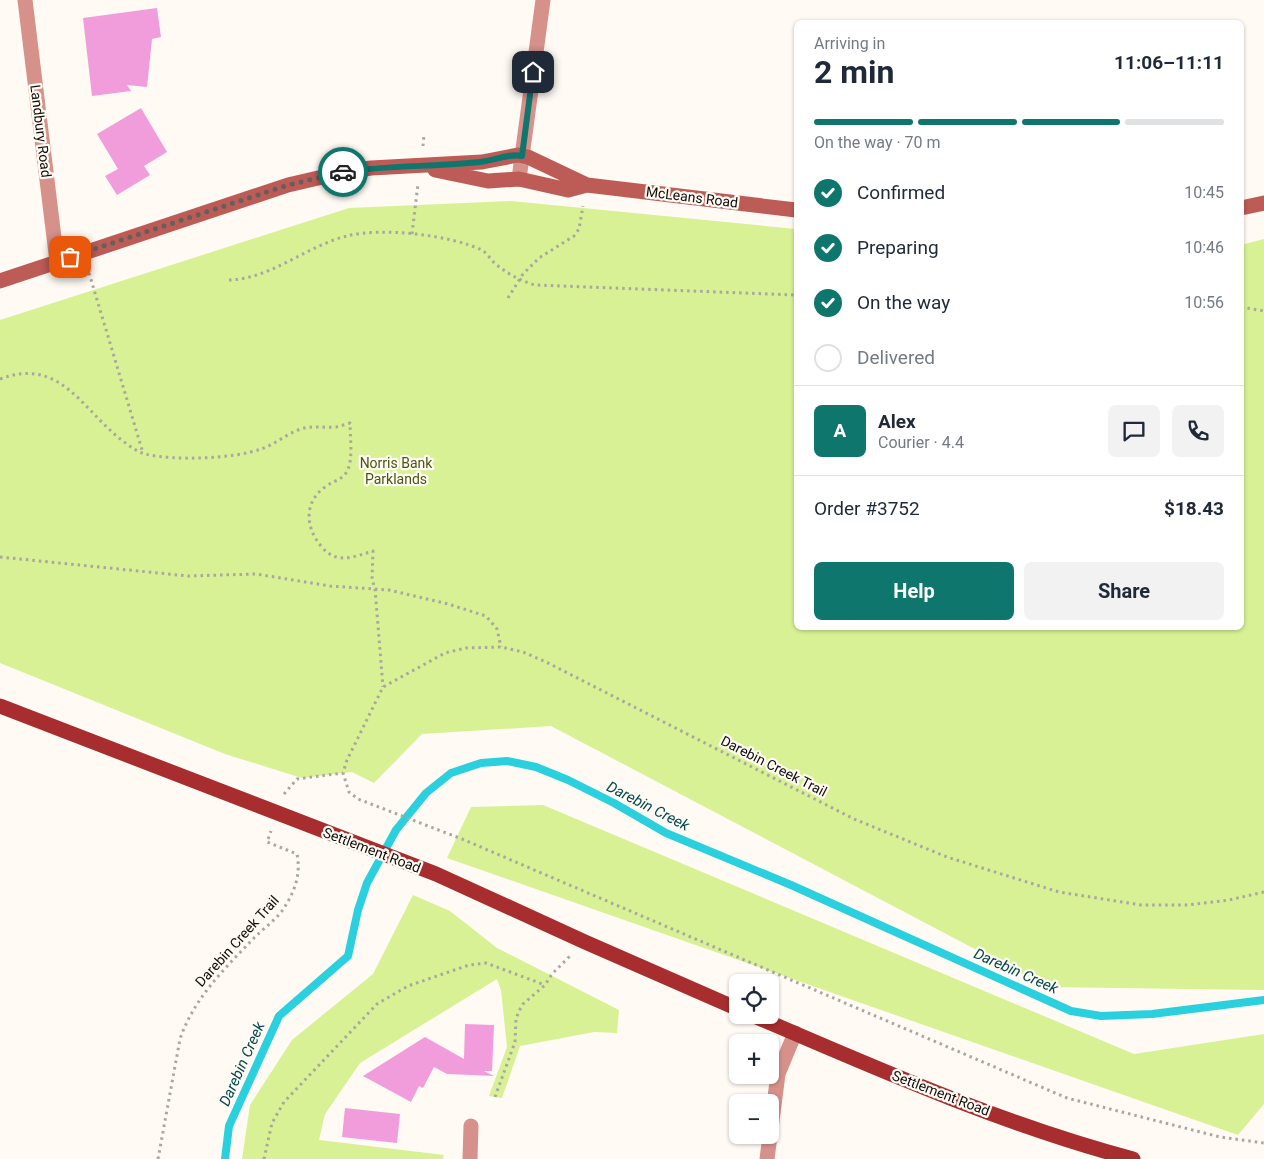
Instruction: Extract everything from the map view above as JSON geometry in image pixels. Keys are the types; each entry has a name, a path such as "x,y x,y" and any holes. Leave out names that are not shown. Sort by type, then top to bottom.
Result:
{"main road":[{"name":"Settlement Road","path":"0,706 276,814 436,874 585,942 729,1004"},
{"name":"Settlement Road","path":"774,1024 991,1113 1100,1155 1133,1159"}],"street":[{"name":"Landbury Road","path":"25,0 57,262"},
{"path":"519,179 543,0"},
{"name":"McLeans Road","path":"0,281 288,185 371,168 420,167 482,162 508,156 522,156 587,185 794,210"},
{"name":"McLeans Road","path":"420,167 488,181 519,179 568,190 587,185"},
{"path":"1244,207 1264,203"},
{"path":"767,1159 778,1074 795,1033"},
{"path":"470,1159 471,1126"}],"path":[{"path":"412,234 420,167"},
{"path":"508,298 519,280 539,258 574,236 579,229 587,185"},
{"path":"229,280 245,280 305,252 346,236 375,231 412,234 457,242 484,251 497,265 519,280 535,285 794,295"},
{"path":"83,253 143,454"},
{"path":"1244,307 1264,311"},
{"path":"0,378 31,372 50,376 67,388 108,429 128,445 143,454 176,459 205,458 262,449 299,429 335,427 350,423 349,467 344,477 325,486 314,498 308,509 313,536 322,548 334,558 346,558 373,551 372,579 375,589 383,687 347,760 343,773 349,792 358,799 462,838 1067,1098 1220,1137 1264,1143"},
{"path":"0,557 188,576 256,574 291,578 330,586 389,590 448,604 486,616 497,629 501,648"},
{"name":"Darebin Creek Trail","path":"383,687 445,653 466,648 501,648 523,652 854,819 947,857 1059,892 1140,906 1188,905 1229,900 1264,892"},
{"path":"276,814 285,791 297,779 343,773"},
{"name":"Darebin Creek Trail","path":"158,1159 180,1038 185,1023 209,986 284,910 296,884 300,867 298,854 267,842 276,814"},
{"path":"495,1097 515,1042 516,1019 523,1004 545,985 552,974 585,942"},
{"path":"264,1159 272,1123 284,1102 378,1004 408,986 469,965 486,964 545,985"}],"green space":[{"name":"Norris Bank Parklands","path":"511,201 794,229 794,630 1244,630 1244,244 1264,239 1264,990 1047,987 551,726 422,734 374,783 352,772 302,778 225,754 0,663 0,320 349,208"},
{"path":"543,805 1134,1054 1264,1034 1264,1104 1238,1135 447,858 471,807"},
{"path":"413,895 450,911 497,948 619,1010 617,1033 594,1032 520,1046 502,1098 489,1096 507,1047 501,990 497,979 360,1063 325,1114 319,1140 444,1155 443,1159 242,1159 250,1105 292,1040 373,974"}],"building":[{"path":"157,8 161,37 152,39 147,87 127,85 131,91 92,96 83,18"},
{"path":"141,108 167,152 144,166 150,175 117,195 105,176 118,169 97,134"},
{"path":"465,1024 494,1025 492,1071 484,1071 494,1076 447,1074 434,1067 423,1088 419,1086 411,1102 363,1076 425,1037 464,1059"},
{"path":"345,1108 400,1114 397,1143 342,1137"}],"waterway":[{"name":"Darebin Creek","path":"225,1159 229,1126 279,1016 348,956 358,910 367,883 396,830 426,793 451,773 481,763 507,761 536,767 568,780 614,803 666,833 791,885 1071,1011 1101,1016 1152,1014 1264,1000"}],"way so far":[{"path":"70,257 288,185 343,172"}],"route":[{"path":"343,172 371,168 420,167 482,162 508,156 522,156 533,72"}]}
